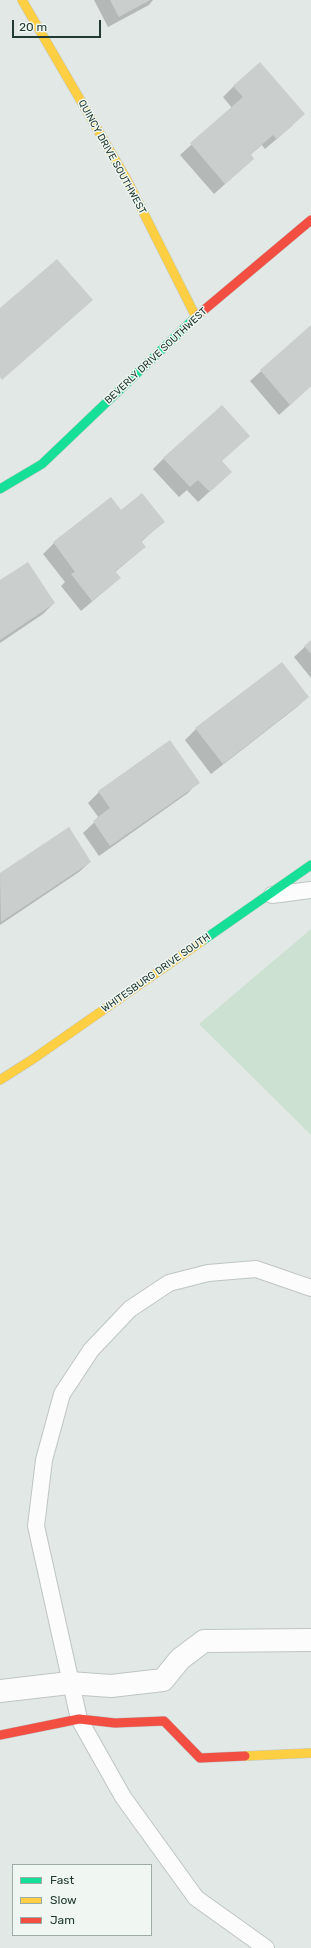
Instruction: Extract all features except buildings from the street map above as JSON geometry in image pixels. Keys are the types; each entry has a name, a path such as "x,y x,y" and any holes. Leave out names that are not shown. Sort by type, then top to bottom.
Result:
{"street":[{"name":"QUINCY DRIVE SOUTHWEST","path":"22,0 127,180 196,317"},
{"name":"BEVERLY DRIVE SOUTHWEST","path":"0,489 42,464 196,317 311,220"},
{"name":"WHITESBURG DRIVE SOUTH","path":"0,1080 33,1059 311,865"},
{"path":"0,1692 69,1683 110,1686 163,1680 180,1659 204,1641 311,1640"},
{"path":"0,1735 78,1719 115,1723 164,1721 200,1758 311,1753"}],"lane":[{"path":"268,896 311,890"},
{"path":"266,1948 196,1898 123,1797 78,1719 36,1526 44,1460 62,1394 91,1350 130,1309 168,1283 208,1273 256,1269 311,1288"}],"green space":[{"path":"311,929 311,1135 199,1024"}],"traffic: fast":[{"path":"0,489 42,464 198,315"},
{"path":"202,941 311,865"}],"traffic: slow":[{"path":"22,0 127,180 196,317"},
{"path":"0,1080 33,1059 202,941"},
{"path":"245,1756 311,1753"}],"traffic: jam":[{"path":"198,315 311,220"},
{"path":"0,1735 79,1719 115,1723 164,1721 200,1758 245,1756"}]}
